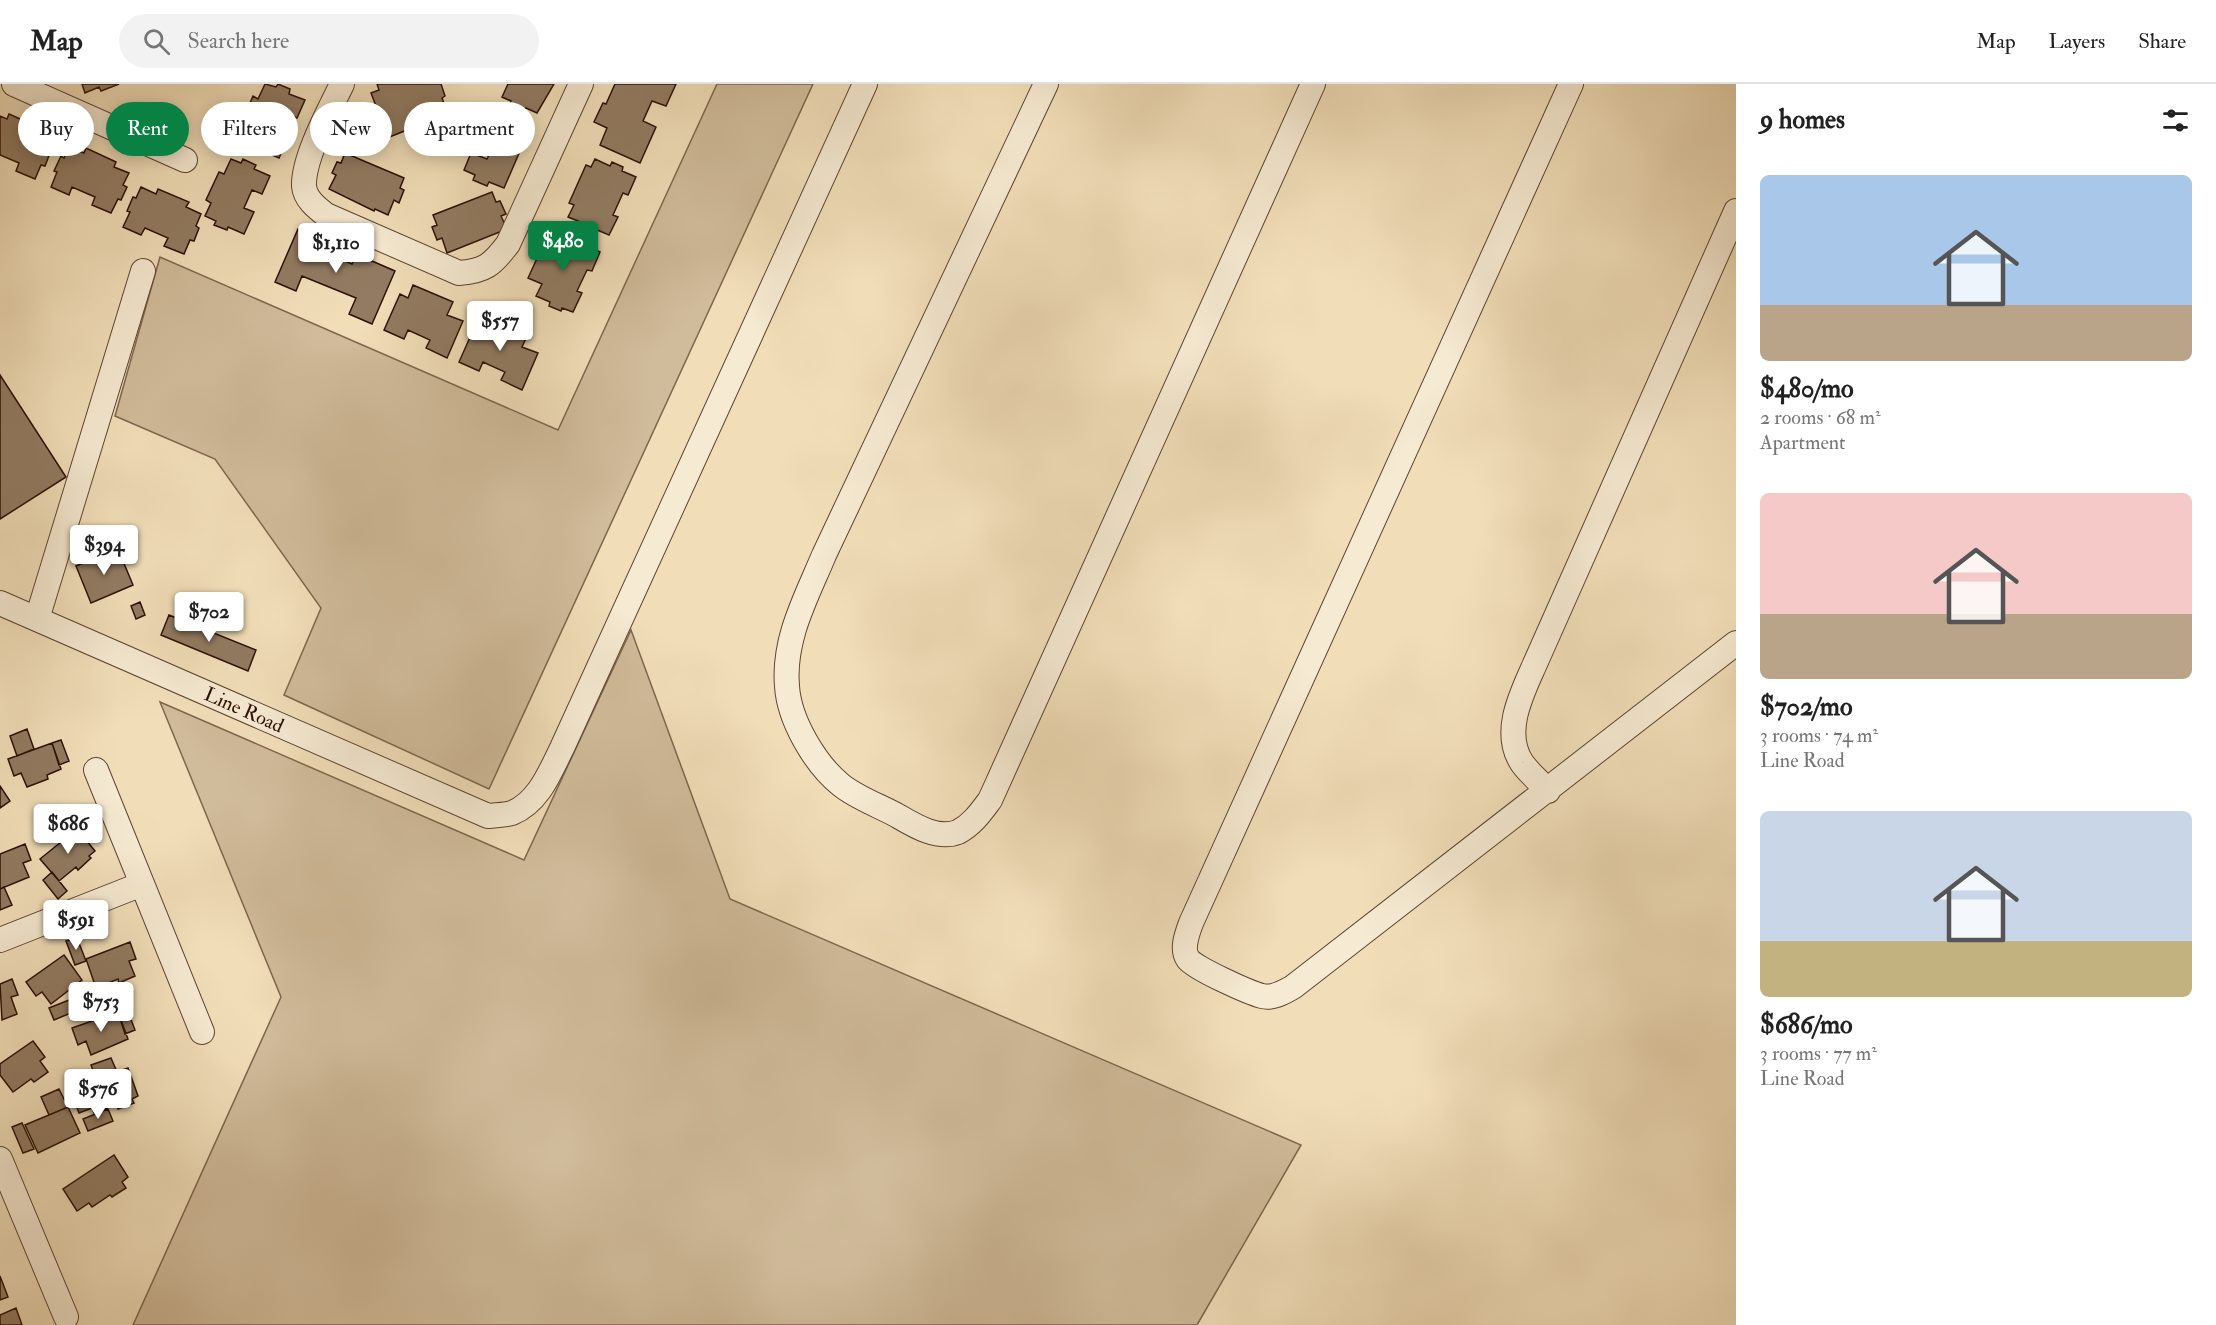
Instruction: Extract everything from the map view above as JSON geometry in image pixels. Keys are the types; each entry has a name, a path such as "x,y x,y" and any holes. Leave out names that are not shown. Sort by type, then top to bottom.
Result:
{"street":[{"path":"14,84 185,160"},
{"path":"342,84 314,146 307,168 304,187 312,204 326,215 459,273 478,271 495,262 508,244 581,84"},
{"name":"Line Road","path":"0,603 488,816 511,813 530,802 544,783 562,748 865,84"},
{"path":"1046,84 824,555 794,625 787,656 787,688 795,715 808,746 821,764 842,785 918,828 942,834 957,832 976,819 990,800 1313,84"},
{"path":"1571,84 1191,923 1185,943 1187,958 1197,968 1264,997 1277,995 1293,987 1736,643"},
{"path":"1548,791 1522,763 1513,740 1515,716 1534,666 1736,211"},
{"path":"37,619 143,271"},
{"path":"96,770 202,1032"},
{"path":"0,940 142,884"},
{"path":"0,1159 66,1317"}],"shaded area":[{"path":"717,84 813,84 489,789 284,695 321,608 215,459 115,416 160,257 558,430"},
{"path":"631,630 730,899 1301,1145 1197,1325 133,1325 281,997 160,702 524,860"}],"building":[{"path":"82,84 119,84 101,91 99,87 85,93"},
{"path":"265,84 276,87 278,84 290,89 289,94 305,100 298,116 298,102 250,102 253,96 258,99"},
{"path":"377,84 441,84 445,96 442,98 444,102 404,102 404,131 392,136 392,102 374,102 371,93 379,90"},
{"path":"508,84 554,84 537,113 535,112 535,102 511,102 502,97"},
{"path":"615,84 676,84 666,106 652,101 643,121 656,127 640,163 600,145 607,128 594,122"},
{"path":"9,114 18,118 18,156 49,156 45,166 41,165 35,179 16,171 19,163 0,155 0,116 7,119"},
{"path":"94,152 116,162 114,167 129,173 123,185 127,187 111,213 92,205 95,197 72,187 69,195 51,187 57,172 54,171 61,156 64,158 65,156 94,156"},
{"path":"344,156 352,156 404,178 400,188 404,190 399,203 394,200 388,215 375,209 374,211 329,189 336,175 332,173 337,162 341,163"},
{"path":"470,156 487,159 488,156 518,156 504,188 489,182 487,186 473,180 475,175 464,170"},
{"path":"231,159 241,163 243,159 256,165 254,169 270,176 262,194 252,190 244,208 254,212 244,234 228,227 227,230 214,225 216,221 205,216 211,203 206,200 219,172 224,174"},
{"path":"595,159 610,166 612,162 623,167 622,171 636,177 628,195 623,193 613,215 618,217 609,235 595,229 593,233 581,227 583,223 568,217 574,205 569,203 586,165 591,167"},
{"path":"141,187 156,194 158,189 189,202 186,207 201,214 196,226 199,228 194,241 190,240 184,254 164,246 168,238 145,228 141,235 123,227 130,212 127,211 133,197 136,198"},
{"path":"492,192 496,202 500,201 506,214 501,216 507,229 447,253 442,238 437,240 432,227 437,225 433,215"},
{"path":"298,229 334,245 330,254 352,264 356,254 395,271 372,324 349,314 356,298 302,276 296,291 275,282"},
{"path":"563,236 576,241 578,237 593,244 591,248 600,252 592,271 587,270 577,291 582,293 573,312 562,308 561,311 549,306 550,302 536,296 542,284 528,278 545,241 558,248"},
{"path":"413,285 453,302 447,315 463,321 447,358 426,348 430,340 408,330 404,339 384,330 400,294 408,298"},
{"path":"488,317 528,334 522,347 538,353 522,390 501,380 505,372 483,362 479,371 459,362 475,326 483,330"},
{"path":"0,375 66,477 0,519"},
{"path":"118,549 133,585 91,603 76,566"},
{"path":"140,602 145,615 136,619 131,606"},
{"path":"169,615 256,650 248,671 161,635"},
{"path":"27,729 34,749 17,756 10,736"},
{"path":"61,740 69,761 59,765 52,743"},
{"path":"52,743 61,769 47,775 48,779 27,787 21,773 14,776 8,759"},
{"path":"0,786 10,801 0,808"},
{"path":"77,829 95,851 78,870 76,867 59,881 40,859"},
{"path":"25,844 31,860 23,863 29,877 0,889 0,854"},
{"path":"52,872 67,891 58,899 43,880"},
{"path":"4,887 12,905 0,910 0,889"},
{"path":"77,938 86,961 75,965 66,941"},
{"path":"130,942 136,959 129,961 135,976 119,983 118,979 96,988 86,959"},
{"path":"64,955 82,980 51,1004 42,992 36,996 26,982"},
{"path":"12,979 18,995 11,997 17,1014 2,1020 0,984"},
{"path":"74,998 78,1010 54,1020 49,1008"},
{"path":"127,1009 135,1030 125,1034 118,1012"},
{"path":"118,1012 128,1039 91,1055 86,1041 78,1045 72,1028"},
{"path":"33,1041 45,1057 40,1061 48,1072 34,1082 31,1079 13,1092 0,1075 0,1064"},
{"path":"111,1058 117,1072 96,1079 91,1065"},
{"path":"128,1068 138,1096 132,1099 134,1103 118,1109 116,1104 94,1113 92,1108 79,1113 70,1089"},
{"path":"59,1089 68,1107 49,1115 41,1097"},
{"path":"68,1107 80,1133 38,1153 25,1125"},
{"path":"108,1109 113,1121 88,1131 83,1119"},
{"path":"22,1123 34,1149 23,1153 12,1127"},
{"path":"114,1155 128,1177 122,1182 126,1188 92,1207 89,1203 77,1211 63,1189"},
{"path":"0,1276 8,1297 0,1300"},
{"path":"16,1308 22,1325 0,1325 0,1315"}]}
